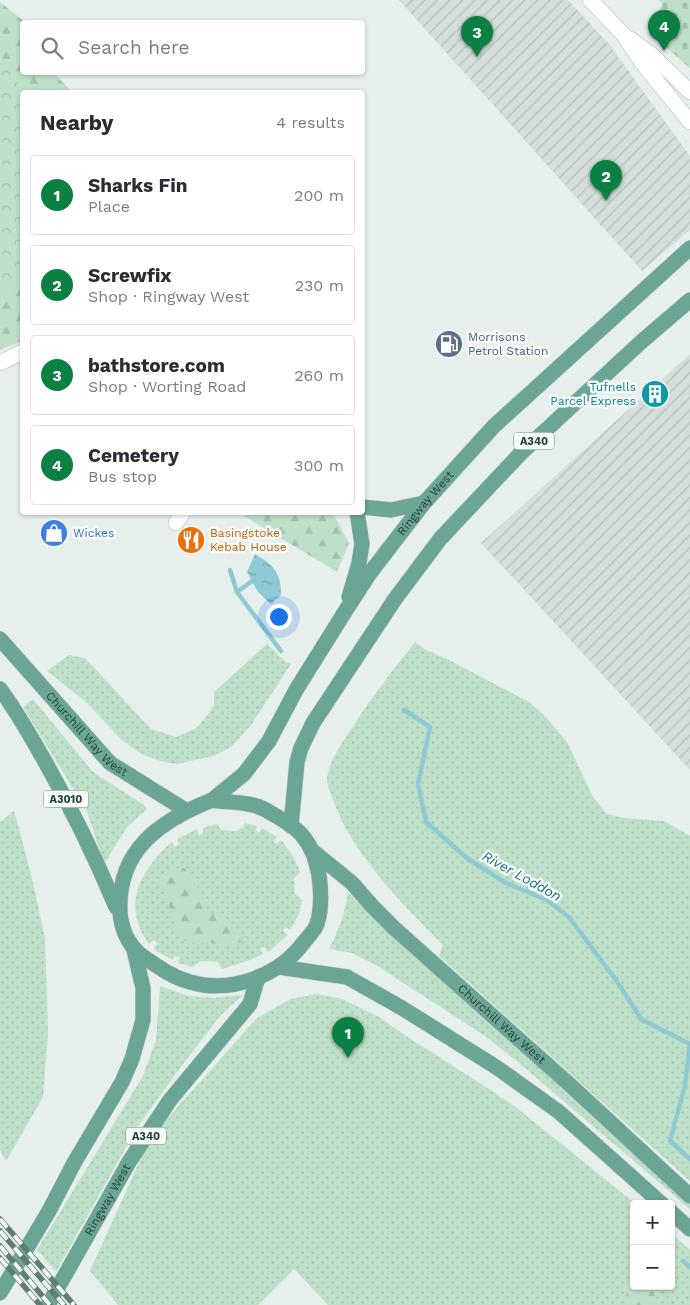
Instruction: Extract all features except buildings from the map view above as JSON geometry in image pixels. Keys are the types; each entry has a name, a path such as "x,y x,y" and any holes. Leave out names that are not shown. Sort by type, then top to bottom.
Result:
{"main road":[{"name":"Ringway West","path":"120,915 119,892 133,854 160,826 212,800 244,774 269,741 296,690 370,573 424,503 494,426 690,248"},
{"name":"A340","path":"291,826 298,762 301,748 313,723 395,599 440,539 520,454 641,342 690,300"},
{"path":"365,507 392,510 424,503"},
{"path":"346,610 359,563 362,544 357,515"},
{"name":"Churchill Way West","path":"0,639 110,763 135,780 150,786 187,811"},
{"name":"A3010","path":"0,689 15,709 70,805 120,915"},
{"path":"134,950 172,976 191,983 212,986 227,985 241,983 279,967 296,954 317,924 321,890 314,852 301,834 263,808 212,800"},
{"name":"Churchill Way West","path":"314,852 352,883 372,907 394,928 569,1084 690,1196"},
{"path":"0,1293 122,1082 132,1059 143,1020 143,988 134,950 125,934 120,915"},
{"path":"279,967 348,978 434,1028 496,1067 559,1112 658,1200"},
{"name":"Ringway West","path":"48,1305 129,1162 170,1100 250,1004 258,977"},
{"path":"675,1216 690,1229"}],"street":[{"path":"590,0 623,34 652,55 690,92"},
{"path":"623,34 643,64 690,122"},
{"path":"0,363 20,353"}],"shaded area":[{"path":"399,0 568,0 609,44 690,156 690,230 642,271"},
{"path":"690,354 690,770 481,543"}],"green space":[{"path":"659,0 690,0 690,68 649,32 662,4"},
{"path":"0,2 22,20 20,20 20,75 56,75 70,90 24,90 0,60"},
{"path":"0,60 24,90 20,90 20,282 0,295"},
{"path":"20,281 20,342 0,350 0,295"},
{"path":"242,515 332,515 335,517 349,543 337,572"},
{"path":"415,642 426,650 529,702 544,715 567,742 593,797 607,814 624,818 664,821 690,836 690,1181 439,956 443,945 379,877 351,838 340,818 327,781 333,758 367,706"},
{"path":"267,644 286,662 291,664 251,725 232,746 214,756 176,764 160,761 141,754 121,739 85,701 47,671 69,655 85,658 151,729 176,737 197,728 214,706 214,692"},
{"path":"33,699 93,772 144,805 147,809 127,827 104,864 87,811 23,707"},
{"path":"14,811 31,874 45,938 48,1033 43,1097 6,1161 0,1150 0,822"},
{"path":"244,823 257,826 256,831 260,832 262,828 277,837 273,842 277,844 281,840 292,855 300,872 294,879 295,894 302,900 299,914 290,930 286,927 283,931 288,935 268,952 264,947 260,949 263,954 222,969 218,962 201,961 192,967 178,963 180,957 175,956 173,960 158,952 153,948 158,944 154,940 149,944 136,916 138,889 151,864 172,842 175,847 179,844 177,839 197,829 199,835 203,833 203,828 217,824 222,830 237,831 244,826"},
{"path":"173,868 184,868 195,882 209,915 220,916 228,921 237,930 241,942 228,947 211,943 192,943 181,939 159,878"},
{"path":"348,892 399,943 483,1015 690,1200 690,1209 485,1036 376,965 352,953 329,949 341,921"},
{"path":"160,986 188,996 214,998 242,996 221,1015 138,1126 56,1272 37,1250 143,1076 156,1040"},
{"path":"316,994 342,999 379,1017 513,1105 631,1200 630,1290 675,1290 675,1237 690,1250 690,1305 328,1305 294,1269 258,1305 118,1305 90,1271 141,1158 159,1128 257,1018 291,999"},
{"path":"630,1280 630,1290 652,1290 659,1305 628,1305 625,1281"}],"water":[{"path":"255,554 267,562 278,575 281,595 271,604 258,592 247,572"}],"waterway":[{"name":"River Loddon","path":"230,570 237,592 281,651"},
{"path":"237,592 252,581"},
{"name":"River Loddon","path":"404,710 430,727 418,784 426,822 468,859 506,883 547,900 569,917 618,983 641,1019 690,1044"},
{"path":"690,1044 685,1085 670,1141 690,1159"},
{"path":"683,1261 690,1267"}],"railway":[{"path":"0,1219 74,1305"},
{"path":"0,1231 64,1305"},
{"path":"0,1246 50,1305"},
{"path":"0,1258 40,1305"}],"place":[{"name":"Cemetery","path":"664,51"},
{"name":"bathstore.com","path":"477,57"},
{"name":"Screwfix","path":"606,201"},
{"name":"Morrisons Petrol Station","path":"449,344"},
{"name":"Tufnells Parcel Express","path":"655,394"},
{"name":"Wickes","path":"54,533"},
{"name":"Basingstoke Kebab House","path":"191,540"},
{"name":"Sharks Fin","path":"348,1058"}]}
